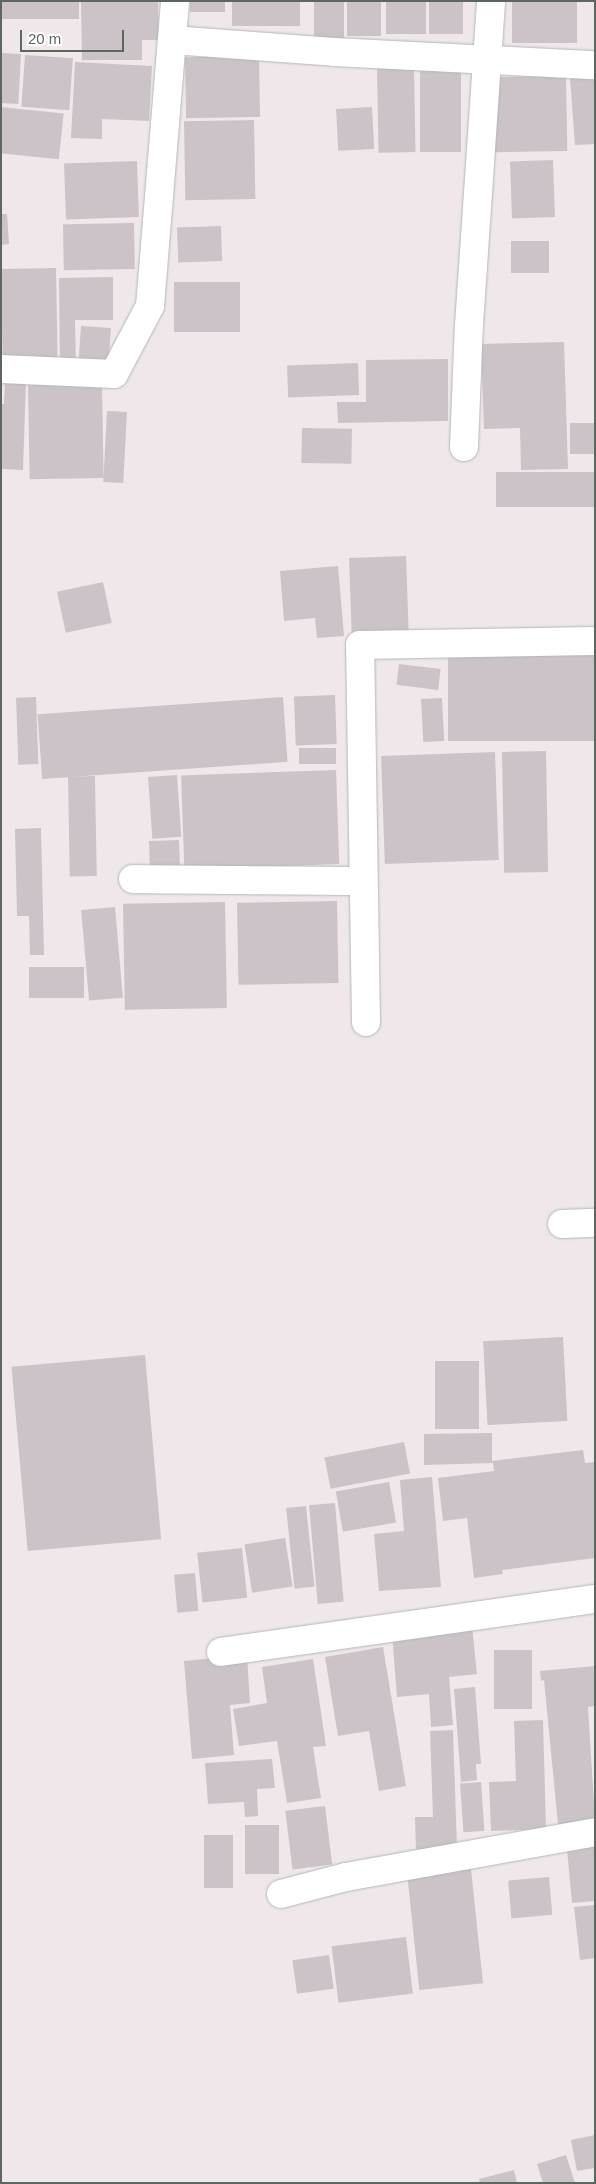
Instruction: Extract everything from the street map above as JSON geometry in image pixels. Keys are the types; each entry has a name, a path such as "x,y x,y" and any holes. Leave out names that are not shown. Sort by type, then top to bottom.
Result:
{"street":[{"path":"1,369 114,374 150,306 175,1"},
{"path":"464,447 469,325 491,1"},
{"path":"172,40 488,61 595,65"},
{"path":"366,1022 360,645 595,641"},
{"path":"133,879 363,881"},
{"path":"562,1224 595,1223"},
{"path":"221,1652 595,1599"},
{"path":"281,1894 346,1877 595,1832"}],"building":[{"path":"1,1 79,1 79,19 1,19"},
{"path":"81,1 158,1 159,40 142,40 142,60 82,60"},
{"path":"190,1 225,1 225,12 190,12"},
{"path":"232,1 300,1 300,26 232,26"},
{"path":"314,1 344,1 344,38 314,38"},
{"path":"347,1 381,1 381,36 347,36"},
{"path":"386,1 426,1 426,34 386,34"},
{"path":"429,1 463,1 463,34 429,34"},
{"path":"512,1 577,1 577,43 512,43"},
{"path":"1,53 21,54 18,104 1,103"},
{"path":"25,55 73,58 69,110 21,107"},
{"path":"259,56 260,117 186,118 185,57"},
{"path":"75,62 152,66 149,121 102,119 102,139 71,138"},
{"path":"414,66 416,152 379,153 377,67"},
{"path":"420,71 461,71 461,152 420,152"},
{"path":"566,76 567,151 494,152 493,77"},
{"path":"595,76 595,144 575,145 570,78"},
{"path":"1,107 64,114 59,159 1,153"},
{"path":"372,107 374,149 338,151 336,109"},
{"path":"254,120 255,199 185,200 184,121"},
{"path":"553,160 555,217 512,218 510,162"},
{"path":"137,161 139,217 66,220 64,164"},
{"path":"1,214 7,214 9,244 1,245"},
{"path":"134,223 135,269 64,270 63,224"},
{"path":"221,226 222,261 178,263 177,228"},
{"path":"511,241 549,241 549,273 511,273"},
{"path":"56,268 58,362 3,363 1,269"},
{"path":"113,277 113,320 75,320 76,367 60,367 59,278"},
{"path":"174,282 240,282 240,332 174,332"},
{"path":"81,326 111,328 108,366 78,364"},
{"path":"564,342 568,469 521,470 520,428 484,429 481,344"},
{"path":"448,359 448,421 338,423 337,402 366,402 366,360"},
{"path":"358,363 359,395 288,397 287,365"},
{"path":"5,381 26,381 23,470 1,469 1,404 4,404"},
{"path":"102,384 104,478 30,479 28,385"},
{"path":"107,411 127,412 123,483 103,482"},
{"path":"570,423 595,423 595,454 570,454"},
{"path":"302,428 352,429 351,464 301,463"},
{"path":"496,472 595,472 595,507 496,507"},
{"path":"406,556 409,632 352,634 349,558"},
{"path":"338,566 344,636 317,638 315,618 284,621 280,571"},
{"path":"103,582 112,623 66,633 57,592"},
{"path":"448,654 595,654 595,741 448,741"},
{"path":"399,664 441,669 438,690 396,685"},
{"path":"335,695 337,744 296,745 294,696"},
{"path":"36,697 38,764 18,765 16,698"},
{"path":"283,697 288,762 42,779 38,714"},
{"path":"442,698 444,741 423,742 421,699"},
{"path":"299,748 336,748 336,764 299,764"},
{"path":"546,751 548,872 504,873 502,752"},
{"path":"495,752 499,860 385,864 381,756"},
{"path":"336,770 339,864 184,869 181,775"},
{"path":"177,775 181,837 152,839 148,777"},
{"path":"68,776 95,776 97,876 70,876"},
{"path":"41,828 44,955 30,955 29,916 17,916 15,829"},
{"path":"179,840 180,869 150,870 149,841"},
{"path":"337,901 338,983 238,985 237,903"},
{"path":"225,902 227,1008 125,1010 123,904"},
{"path":"115,907 123,998 89,1001 81,910"},
{"path":"29,967 84,967 84,998 29,998"},
{"path":"563,1337 567,1421 488,1425 483,1341"},
{"path":"145,1355 161,1539 28,1551 12,1367"},
{"path":"435,1361 479,1361 479,1429 435,1429"},
{"path":"492,1433 492,1461 583,1450 585,1463 595,1462 595,1558 502,1570 503,1574 474,1578 467,1518 443,1521 438,1478 494,1471 493,1463 424,1465 424,1434"},
{"path":"404,1442 410,1473 331,1489 324,1457"},
{"path":"432,1477 441,1587 379,1591 374,1534 404,1531 400,1480"},
{"path":"389,1482 396,1522 343,1532 336,1491"},
{"path":"335,1503 344,1602 318,1604 309,1505"},
{"path":"306,1506 314,1587 295,1589 286,1508"},
{"path":"285,1538 293,1586 252,1593 245,1544"},
{"path":"242,1548 247,1598 202,1602 197,1553"},
{"path":"195,1573 198,1611 177,1613 174,1575"},
{"path":"472,1626 477,1674 449,1677 453,1725 431,1727 429,1694 397,1697 392,1633"},
{"path":"383,1647 406,1786 379,1791 369,1731 338,1736 325,1657"},
{"path":"494,1650 532,1650 532,1709 494,1709"},
{"path":"247,1655 250,1703 230,1705 234,1755 192,1759 184,1661"},
{"path":"313,1659 326,1746 313,1747 321,1798 287,1803 277,1741 239,1746 233,1709 267,1703 262,1667"},
{"path":"595,1666 595,1706 588,1707 595,1820 558,1824 544,1680 541,1681 540,1671"},
{"path":"475,1687 481,1764 476,1764 477,1780 461,1782 454,1689"},
{"path":"543,1720 546,1829 491,1831 489,1782 516,1781 514,1721"},
{"path":"453,1730 457,1848 416,1849 415,1817 433,1817 430,1731"},
{"path":"272,1759 275,1788 257,1789 258,1816 245,1817 244,1802 208,1804 205,1763"},
{"path":"481,1782 484,1831 463,1832 460,1783"},
{"path":"325,1806 332,1865 292,1869 285,1811"},
{"path":"245,1825 279,1825 279,1874 245,1874"},
{"path":"204,1835 233,1835 233,1888 204,1888"},
{"path":"595,1846 595,1901 572,1903 567,1849"},
{"path":"471,1869 483,1983 419,1990 407,1876"},
{"path":"549,1877 552,1915 511,1918 508,1881"},
{"path":"595,1905 595,1958 580,1960 574,1907"},
{"path":"406,1937 413,1994 339,2003 332,1946"},
{"path":"329,1955 334,1989 297,1994 292,1960"},
{"path":"595,2135 595,2168 577,2171 571,2140"},
{"path":"566,2155 575,2183 543,2183 537,2164"},
{"path":"514,2170 517,2183 480,2183 479,2179"}]}
